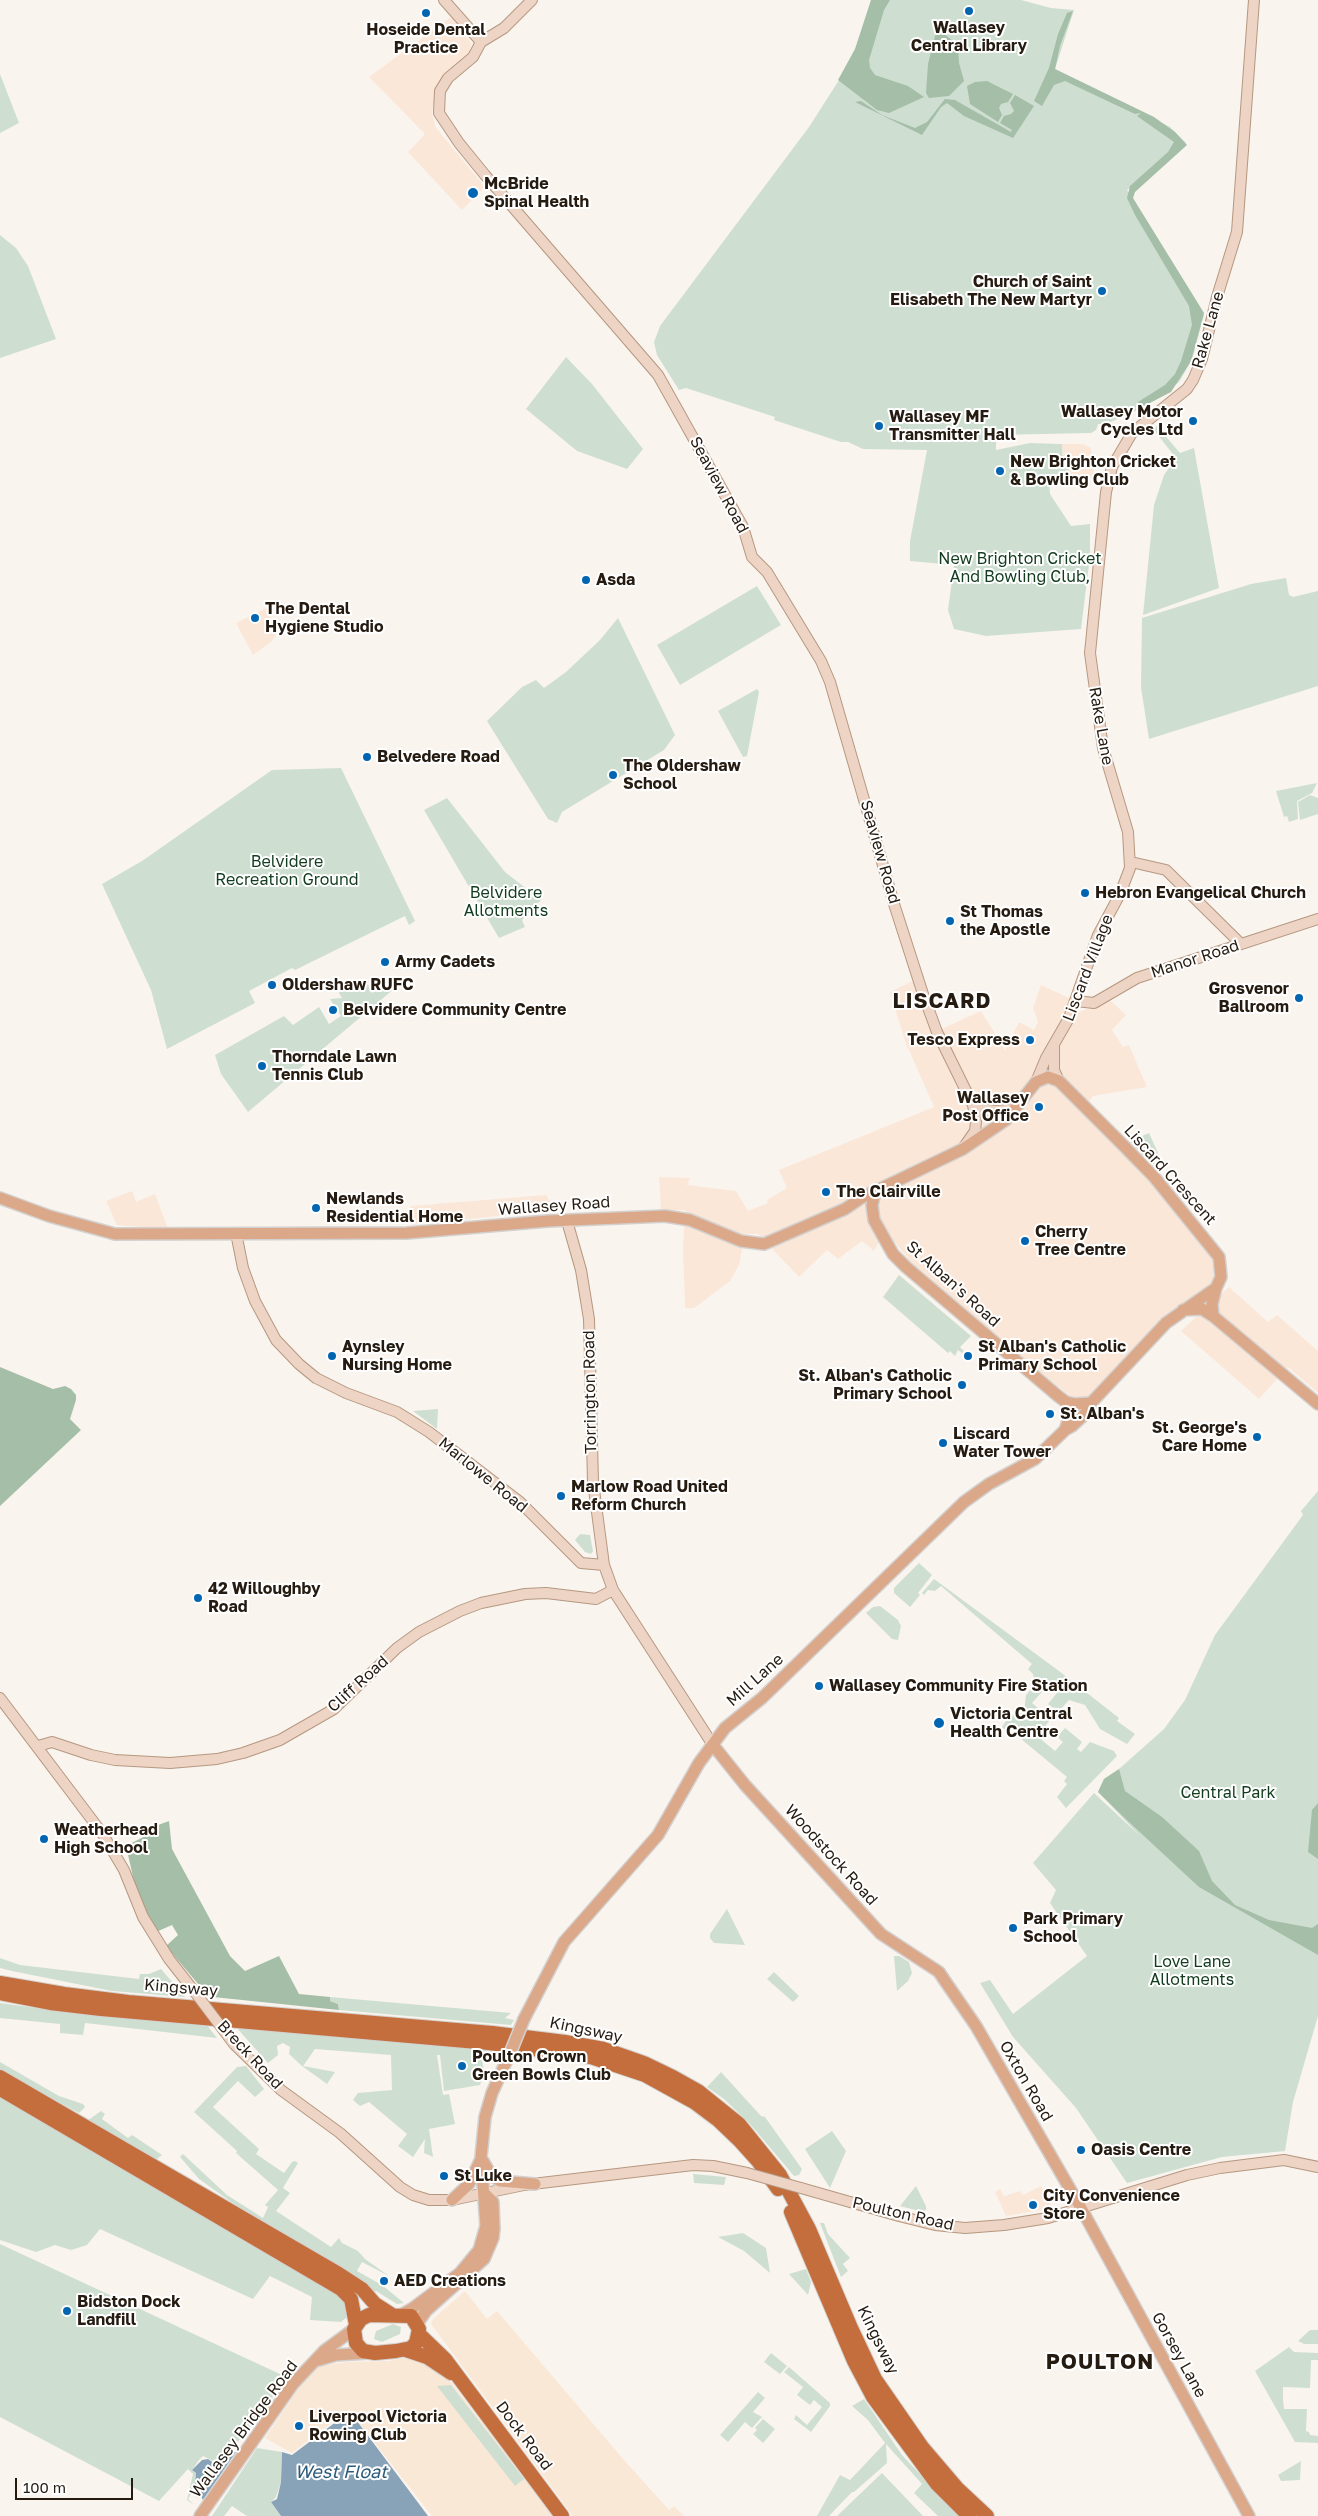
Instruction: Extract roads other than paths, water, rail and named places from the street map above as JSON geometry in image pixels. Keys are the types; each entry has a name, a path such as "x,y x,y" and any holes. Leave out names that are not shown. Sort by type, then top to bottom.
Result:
{"highway":[{"path":"0,1977 64,1994"},
{"name":"Kingsway","path":"0,1983 64,1994 492,2033 565,2042 604,2049 644,2063 673,2077 698,2092 739,2124 780,2175 809,2229 875,2379 922,2447 957,2488 987,2516"},
{"name":"Kingsway","path":"0,1993 50,2003 557,2051 621,2065 671,2088 718,2120 764,2168 793,2215 854,2361 873,2397 937,2484 969,2516"},
{"path":"0,1997 50,2003"},
{"name":"Dock Road","path":"0,2077 338,2274 362,2289 375,2304 396,2315 411,2316 418,2329 445,2359 562,2516"},
{"path":"0,2089 341,2290 351,2299 356,2344 368,2353 406,2350 416,2344 418,2329"},
{"path":"355,2327 369,2316 396,2315"},
{"name":"Dock Road","path":"406,2350 427,2357 458,2377"}],"main road":[{"path":"1036,1082 1048,1077 1059,1081"},
{"name":"Liscard Crescent","path":"1059,1081 1155,1178 1219,1257 1221,1277 1212,1304 1213,1316"},
{"name":"Wallasey Road","path":"0,1198 104,1233 153,1236 236,1233 407,1233 567,1220 678,1216 741,1241 764,1244 845,1209 875,1192 963,1149 1006,1120 1036,1082"},
{"name":"St Alban's Road","path":"875,1192 872,1205 874,1220 893,1254 906,1268 1066,1402"},
{"name":"St Alban's Road","path":"845,1209 858,1207 874,1220"},
{"name":"Mill Lane","path":"396,2315 414,2308 460,2273 474,2258 486,2226 481,2157 485,2117 492,2092 524,2018 564,1942 658,1835 699,1763 725,1728 762,1698 964,1502 989,1484 1035,1458 1086,1412 1091,1403 1166,1323 1216,1288"},
{"path":"1183,1310 1202,1309 1213,1316 1318,1404"},
{"path":"1065,1430 1070,1415 1066,1402 1091,1403"},
{"name":"Woodstock Road","path":"713,1745 746,1785 881,1934 939,1972"},
{"name":"Oxton Road","path":"939,1972 976,2026 1081,2208"},
{"path":"452,2200 469,2184 481,2157"},
{"path":"481,2157 490,2175 500,2181 535,2184"},
{"path":"418,2329 426,2311 484,2259 494,2229 493,2202 484,2192"},
{"name":"Gorsey Lane","path":"1081,2208 1249,2516"},
{"name":"Wallasey Bridge Road","path":"200,2516 292,2384 324,2351 355,2327"},
{"path":"315,2361 336,2355 368,2353"}],"street":[{"path":"444,0 481,42 504,28 532,0"},
{"name":"Rake Lane","path":"1131,862 1128,832 1103,748 1090,653 1106,492 1112,467 1126,441 1146,420 1187,389 1202,359 1216,296 1236,232 1254,0"},
{"name":"Seaview Road","path":"481,42 473,57 448,78 440,91 439,113 458,143 658,375 743,528 752,557 768,572 821,661 833,690 892,900 923,994 937,1032 973,1105 976,1122 975,1131 963,1149"},
{"path":"1131,862 1159,867 1171,874 1242,944"},
{"name":"Liscard Village","path":"1036,1082 1046,1058 1076,1001 1098,935 1128,876 1131,862"},
{"name":"Manor Road","path":"1076,1001 1094,1002 1137,978 1318,920"},
{"name":"Liscard Village","path":"1054,1046 1054,1070 1059,1081"},
{"path":"973,1105 980,1109 996,1111 1016,1109"},
{"name":"Torrington Road","path":"567,1220 581,1270 589,1319 591,1459 595,1507 604,1565"},
{"name":"Marlowe Road","path":"236,1233 243,1268 256,1301 276,1340 299,1364 316,1378 346,1393 396,1412 429,1432 520,1502 581,1563 604,1565"},
{"path":"604,1565 613,1590 713,1745"},
{"name":"Cliff Road","path":"38,1746 52,1742 91,1755 115,1760 170,1763 217,1759 243,1753 280,1740 334,1709 397,1648 419,1632 460,1611 525,1594 546,1593 596,1599 613,1590"},
{"name":"Breck Road","path":"0,1698 102,1833 124,1870 142,1917 169,1959 234,2044 281,2090 340,2133 400,2187 412,2195 429,2200 452,2200 484,2192"},
{"name":"Poulton Road","path":"484,2192 693,2165 713,2166 747,2173 935,2225 965,2228 1025,2223 1081,2208 1186,2175 1220,2168 1284,2160 1318,2167"}],"water":[{"name":"West Float","path":"349,2412 428,2516 281,2516 271,2502 277,2499 281,2482 282,2452 292,2455"},
{"path":"233,2452 236,2452 203,2500 195,2485 196,2473 192,2470 202,2460 208,2459 217,2465 207,2476 210,2477"}],"place":[{"name":"Wallasey Central Library","path":"969,11"},
{"name":"Hoseide Dental Practice","path":"426,13"},
{"name":"McBride Spinal Health","path":"473,193"},
{"name":"Church of Saint Elisabeth The New Martyr","path":"1102,291"},
{"name":"Wallasey Motor Cycles Ltd","path":"1193,421"},
{"name":"Wallasey MF Transmitter Hall","path":"879,426"},
{"name":"New Brighton Cricket & Bowling Club","path":"1000,471"},
{"name":"Asda","path":"586,580"},
{"name":"The Dental Hygiene Studio","path":"255,618"},
{"name":"Belvedere Road","path":"367,757"},
{"name":"The Oldershaw School","path":"613,775"},
{"name":"Hebron Evangelical Church","path":"1085,893"},
{"name":"St Thomas the Apostle","path":"950,921"},
{"name":"Army Cadets","path":"385,962"},
{"name":"Oldershaw RUFC","path":"272,985"},
{"name":"Grosvenor Ballroom","path":"1299,998"},
{"name":"Belvidere Community Centre","path":"333,1010"},
{"name":"Tesco Express","path":"1030,1040"},
{"name":"Thorndale Lawn Tennis Club","path":"262,1066"},
{"name":"Wallasey Post Office","path":"1039,1107"},
{"name":"The Clairville","path":"826,1192"},
{"name":"Newlands Residential Home","path":"316,1208"},
{"name":"Cherry Tree Centre","path":"1025,1241"},
{"name":"Aynsley Nursing Home","path":"332,1356"},
{"name":"St Alban's Catholic Primary School","path":"968,1356"},
{"name":"St. Alban's Catholic Primary School","path":"962,1385"},
{"name":"St. Alban's","path":"1050,1414"},
{"name":"St. George's Care Home","path":"1257,1437"},
{"name":"Liscard Water Tower","path":"943,1443"},
{"name":"Marlow Road United Reform Church","path":"561,1496"},
{"name":"42 Willoughby Road","path":"198,1598"},
{"name":"Wallasey Community Fire Station","path":"819,1686"},
{"name":"Victoria Central Health Centre","path":"939,1723"},
{"name":"Weatherhead High School","path":"44,1839"},
{"name":"Park Primary School","path":"1013,1928"},
{"name":"Poulton Crown Green Bowls Club","path":"462,2066"},
{"name":"Oasis Centre","path":"1081,2150"},
{"name":"St Luke","path":"444,2176"},
{"name":"City Convenience Store","path":"1033,2205"},
{"name":"AED Creations","path":"384,2281"},
{"name":"Bidston Dock Landfill","path":"67,2311"},
{"name":"Liverpool Victoria Rowing Club","path":"299,2426"}],"district":[{"name":"LISCARD","path":"942,1001"},
{"name":"POULTON","path":"1100,2362"}],"park label":[{"name":"New Brighton Cricket And Bowling Club,","path":"1020,568"},
{"name":"Belvidere Recreation Ground","path":"287,871"},
{"name":"Belvidere Allotments","path":"506,902"},
{"name":"Central Park","path":"1228,1793"},
{"name":"Love Lane Allotments","path":"1192,1971"}]}
